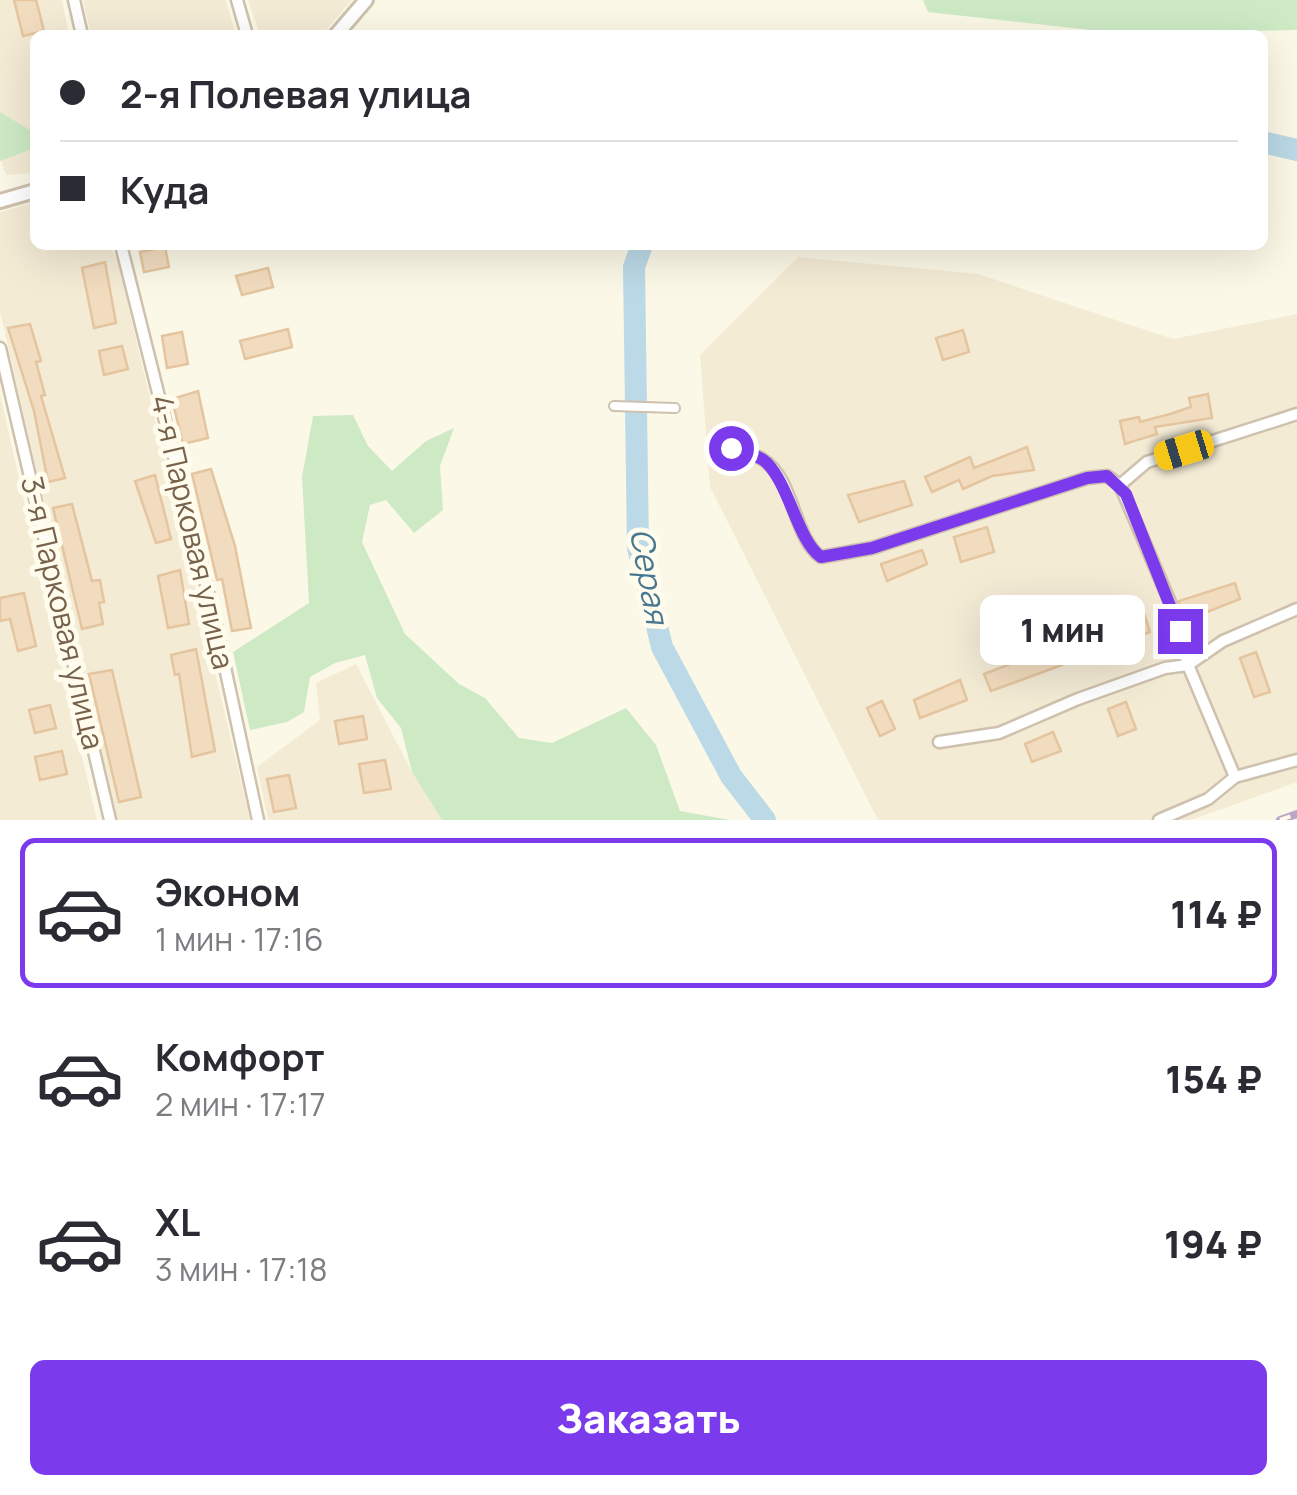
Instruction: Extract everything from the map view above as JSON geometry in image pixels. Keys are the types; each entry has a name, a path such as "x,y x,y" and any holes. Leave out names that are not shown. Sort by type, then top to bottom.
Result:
{"street":[{"path":"74,0 81,30"},
{"path":"237,0 246,30"},
{"path":"340,30 366,0"},
{"path":"0,201 30,192"},
{"name":"4-я Парковая улица","path":"122,250 209,594 258,820"},
{"name":"3-я Парковая улица","path":"0,348 110,820"},
{"path":"614,406 675,408"},
{"path":"1120,485 1147,462 1297,414"},
{"path":"731,448 765,460 794,503 812,550 821,557 872,548 1087,478 1107,476 1120,485 1170,602 1188,665 1235,777"},
{"path":"939,742 999,733 1078,699 1166,668 1188,665 1256,624 1297,610"},
{"path":"1159,820 1208,799 1235,777 1297,760"}],"shaded area":[{"path":"0,0 62,0 68,30 30,30 30,173 6,175 0,158"},
{"path":"83,0 226,0 235,30 90,30"},
{"path":"248,0 352,0 326,30 258,30"},
{"path":"30,203 30,250 112,250 117,259 250,820 116,820 0,311 0,212"},
{"path":"798,257 978,274 1173,339 1297,314 1297,782 1191,820 878,820 710,487 700,355"},
{"path":"0,394 77,736 97,820 0,820"},
{"path":"356,664 412,772 442,820 268,820 257,767 320,720 316,683"}],"green space":[{"path":"923,0 1297,0 1297,30 1091,30 928,12"},
{"path":"0,112 30,130 30,150 0,161"},
{"path":"353,415 368,446 392,471 426,441 454,428 440,466 443,510 414,533 386,500 370,505 362,542 405,634 459,684 485,698 519,738 552,743 626,708 656,745 680,811 730,820 442,820 412,772 401,728 377,698 365,655 335,663 310,677 304,712 287,722 250,730 233,652 309,603 302,477 313,416"}],"building":[{"path":"14,0 36,0 44,30 30,30 30,34 23,36"},
{"path":"166,250 169,267 144,272 140,252"},
{"path":"105,262 116,323 94,328 82,268"},
{"path":"268,268 273,287 242,295 236,276"},
{"path":"30,324 41,361 36,362 45,395 41,396 65,478 48,482 34,411 8,328"},
{"path":"288,329 292,347 245,359 240,341"},
{"path":"963,330 969,352 943,360 936,338"},
{"path":"182,332 188,364 167,368 162,336"},
{"path":"122,346 128,369 104,375 99,351"},
{"path":"198,391 208,438 183,444 172,399"},
{"path":"1208,394 1212,418 1155,427 1157,434 1125,444 1120,421 1139,417 1140,422 1170,414 1191,407 1189,398"},
{"path":"1027,447 1034,470 992,476 963,489 959,480 932,492 925,477 970,457 974,468"},
{"path":"211,469 235,546 251,628 232,631 222,579 217,580 192,474"},
{"path":"155,475 171,539 156,543 135,481"},
{"path":"904,481 912,505 859,522 848,495"},
{"path":"72,504 92,581 100,580 104,602 99,603 103,624 82,629 53,508"},
{"path":"987,527 994,552 961,562 954,537"},
{"path":"922,550 927,564 887,581 881,564"},
{"path":"180,570 189,624 168,628 158,576"},
{"path":"1235,583 1240,599 1184,621 1179,601"},
{"path":"24,593 36,646 18,651 10,619 0,621 0,598"},
{"path":"1144,613 1150,632 1126,641 1119,621"},
{"path":"1055,647 1062,665 991,691 984,674"},
{"path":"196,649 215,751 192,757 179,674 175,675 171,655"},
{"path":"1256,652 1270,692 1254,697 1240,658"},
{"path":"112,670 141,797 119,802 89,674"},
{"path":"960,680 967,700 920,718 914,700"},
{"path":"882,701 895,729 880,736 867,708"},
{"path":"1126,702 1136,729 1118,736 1108,709"},
{"path":"50,705 56,728 35,733 29,710"},
{"path":"363,716 367,739 339,744 335,721"},
{"path":"1053,732 1061,751 1032,762 1025,744"},
{"path":"62,751 67,774 40,780 35,757"},
{"path":"385,760 391,789 364,793 359,764"},
{"path":"289,775 296,808 274,812 267,779"}],"waterway":[{"name":"Серая","path":"1268,143 1297,150"},
{"name":"Серая","path":"640,250 634,267 638,548 662,647 731,776 765,820"}],"railway":[{"path":"1280,820 1297,814"}],"route":[{"path":"731,448 765,460 794,503 812,550 821,557 872,548 1087,478 1107,476 1126,494 1180,631"}]}
